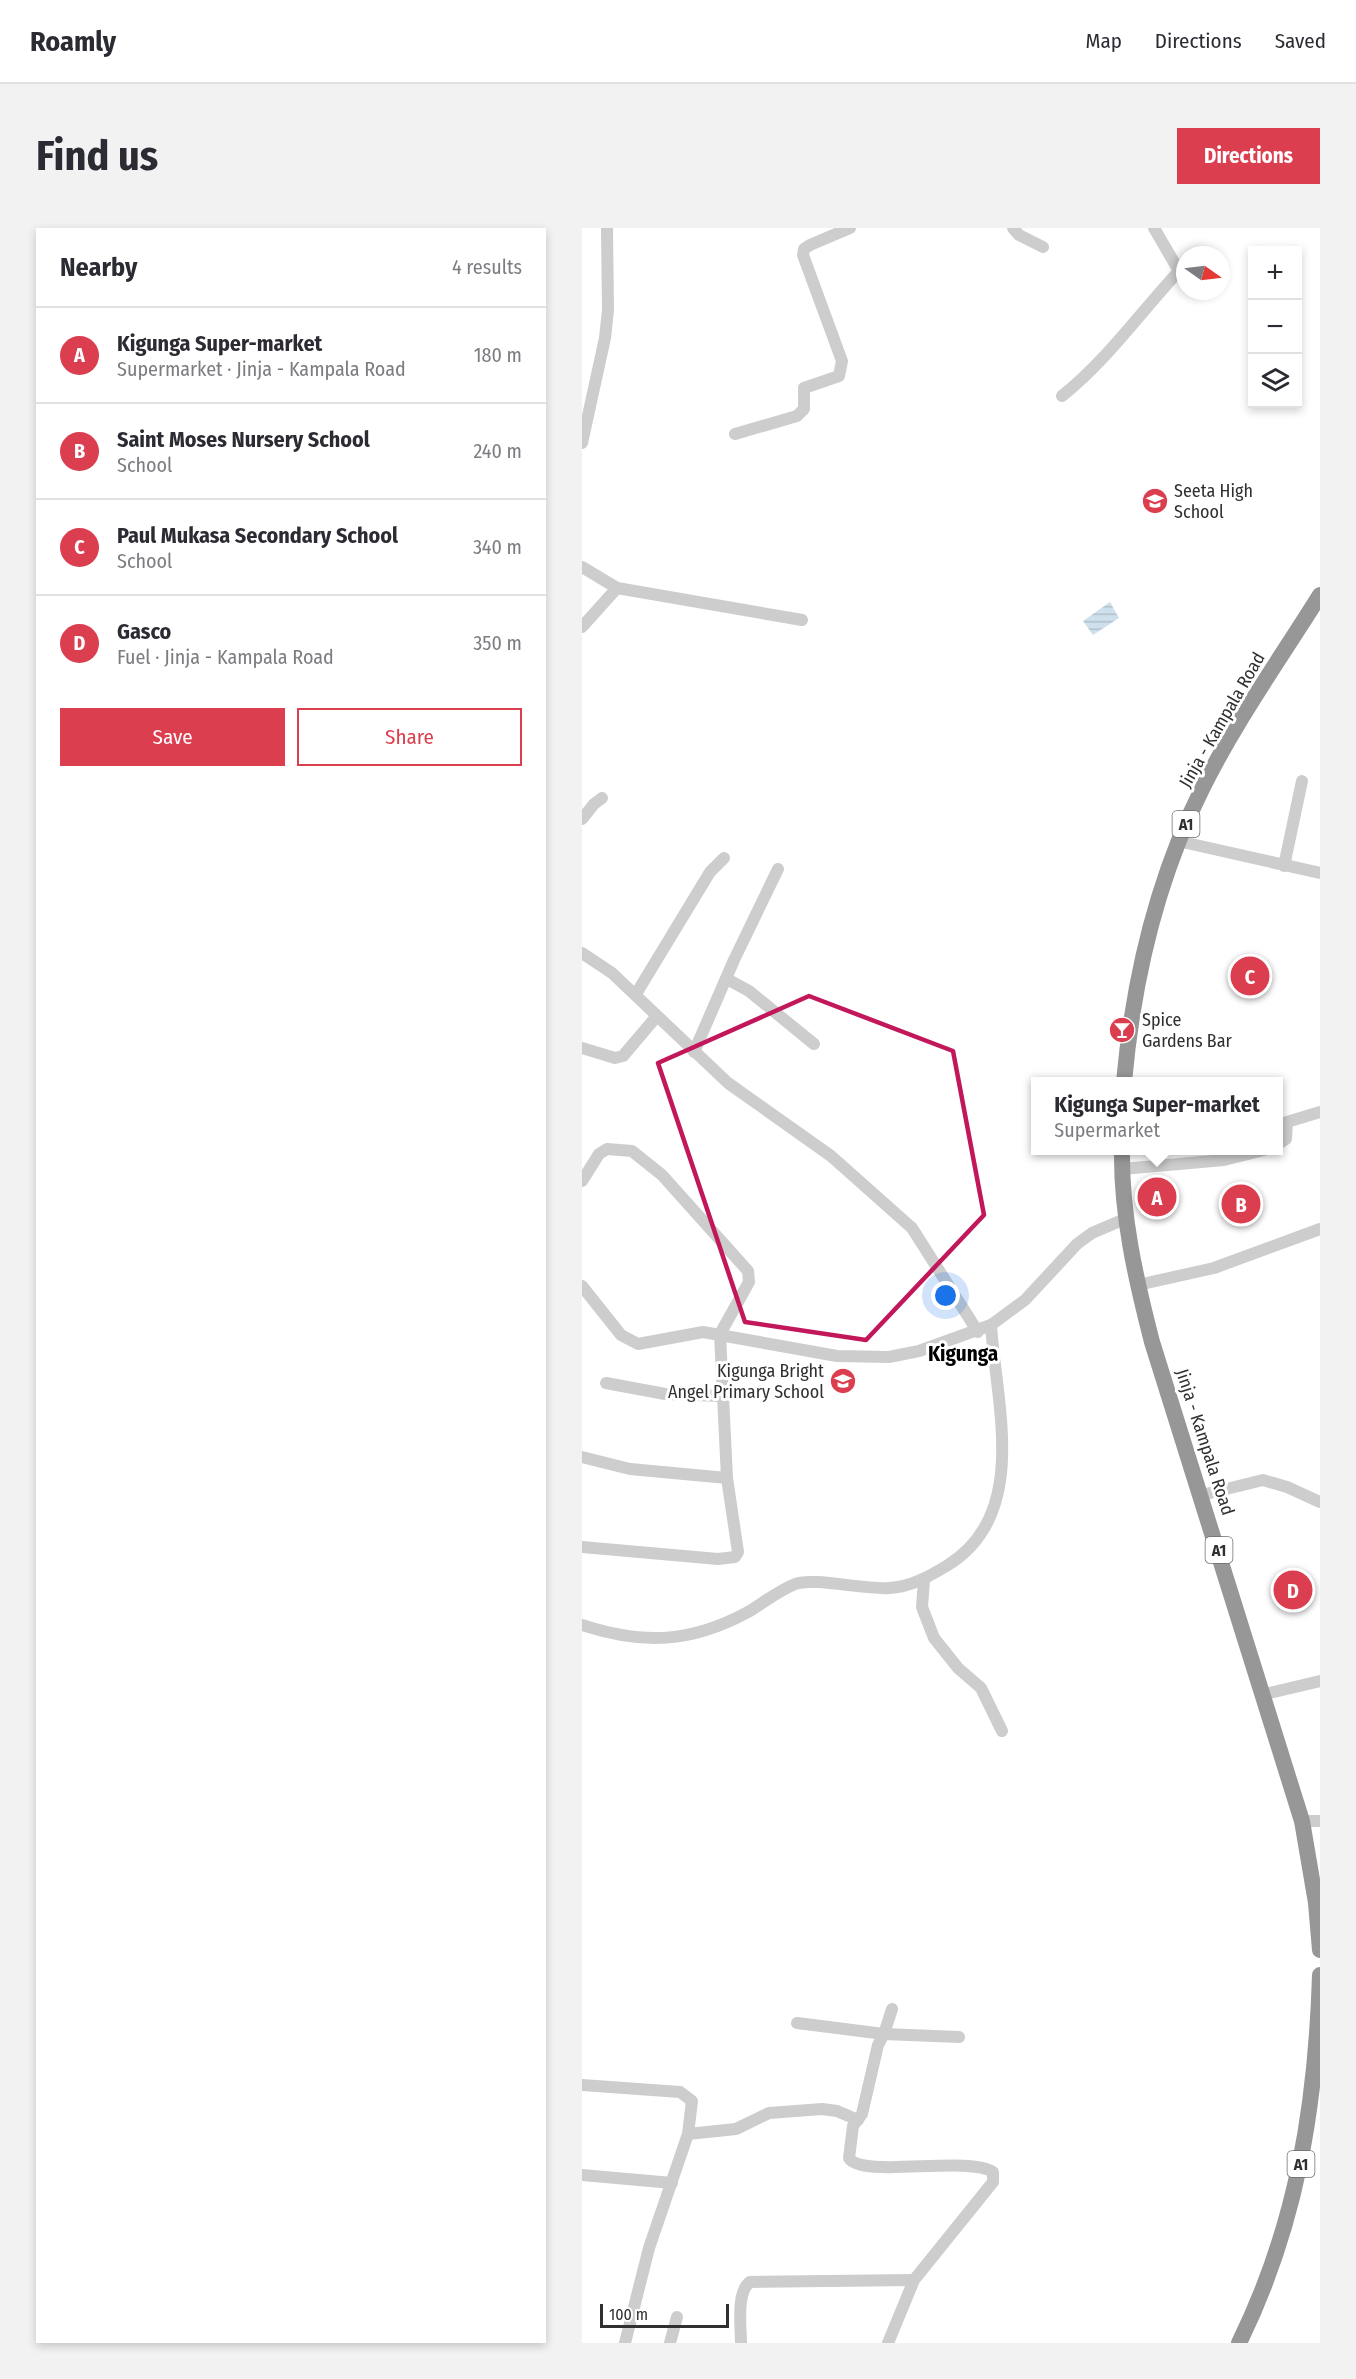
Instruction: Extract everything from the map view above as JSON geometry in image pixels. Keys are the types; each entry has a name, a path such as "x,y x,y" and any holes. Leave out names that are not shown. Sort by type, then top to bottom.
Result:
{"highway":[{"name":"Jinja - Kampala Road","path":"1124,1077 1128,1038 1142,966 1178,841 1202,788 1234,732 1320,596"},
{"name":"Jinja - Kampala Road","path":"1122,1155 1126,1218 1138,1285 1152,1342 1265,1694 1302,1821 1316,1903 1320,1950"},
{"name":"A1","path":"1239,2343 1270,2269 1303,2157 1315,2058 1320,1975"}],"street":[{"path":"582,443 605,338 608,310 607,228"},
{"path":"735,434 797,416 804,409 804,388 839,376 842,361 803,255 804,249 810,245 850,228"},
{"path":"1013,228 1019,235 1043,247"},
{"path":"1062,396 1098,364 1144,308 1179,272 1154,228"},
{"path":"582,567 617,588 802,620"},
{"path":"582,627 617,588"},
{"path":"1284,866 1302,781"},
{"path":"582,819 602,798"},
{"path":"1178,841 1320,873"},
{"path":"636,994 710,872 724,858"},
{"path":"694,1052 778,869"},
{"path":"582,952 612,973 636,994 656,1017 728,1083 831,1156 912,1228 978,1332"},
{"path":"727,979 749,991 814,1044"},
{"path":"582,1048 615,1058 623,1056 656,1017"},
{"path":"1283,1140 1286,1139 1287,1122 1320,1112"},
{"path":"582,1181 599,1154 614,1148 632,1151 662,1175 748,1271 749,1282 720,1334 727,1478 738,1542 738,1552 735,1557 718,1560 582,1547"},
{"path":"1122,1169 1224,1160 1244,1155"},
{"path":"582,1286 603,1315 633,1342 650,1343 703,1332 837,1356 865,1358 919,1351 978,1332 1025,1300 1077,1244 1092,1233 1126,1218"},
{"path":"1138,1285 1214,1268 1320,1229"},
{"path":"582,1625 614,1635 666,1640 696,1634 724,1623 802,1582 891,1588 924,1580 970,1548 989,1520 1001,1475 1003,1439 991,1325"},
{"path":"606,1383 665,1394 722,1396"},
{"path":"582,1457 630,1469 727,1478"},
{"path":"1202,1495 1263,1480 1287,1487 1320,1502"},
{"path":"924,1580 922,1607 934,1638 958,1668 981,1688 1002,1731"},
{"path":"1265,1694 1320,1681"},
{"path":"1302,1821 1320,1821"},
{"path":"888,2343 915,2280 993,2182 993,2172 971,2165 903,2167 855,2164 849,2158 849,2139 870,2085 878,2045 892,2009"},
{"path":"797,2023 884,2034 959,2037"},
{"path":"582,2085 680,2092 692,2101 688,2134 649,2248 624,2343"},
{"path":"688,2134 736,2129 769,2113 822,2109 837,2111 858,2120"},
{"path":"582,2175 672,2182"},
{"path":"741,2343 742,2300 746,2285 750,2282 915,2280"},
{"path":"670,2343 677,2317"}],"highlighted area":[{"path":"809,996 953,1051 984,1215 866,1340 745,1322 658,1063"}],"water":[{"path":"1110,602 1119,618 1093,635 1083,621"}],"place":[{"name":"Seeta High School","path":"1155,501"},
{"name":"Paul Mukasa Secondary School","path":"1250,976"},
{"name":"Spice Gardens Bar","path":"1122,1030"},
{"name":"Kigunga Super-market","path":"1157,1197"},
{"name":"Saint Moses Nursery School","path":"1241,1204"},
{"name":"Kigunga Bright Angel Primary School","path":"843,1381"},
{"name":"Gasco","path":"1293,1590"}],"district":[{"name":"Kigunga","path":"963,1354"}]}
